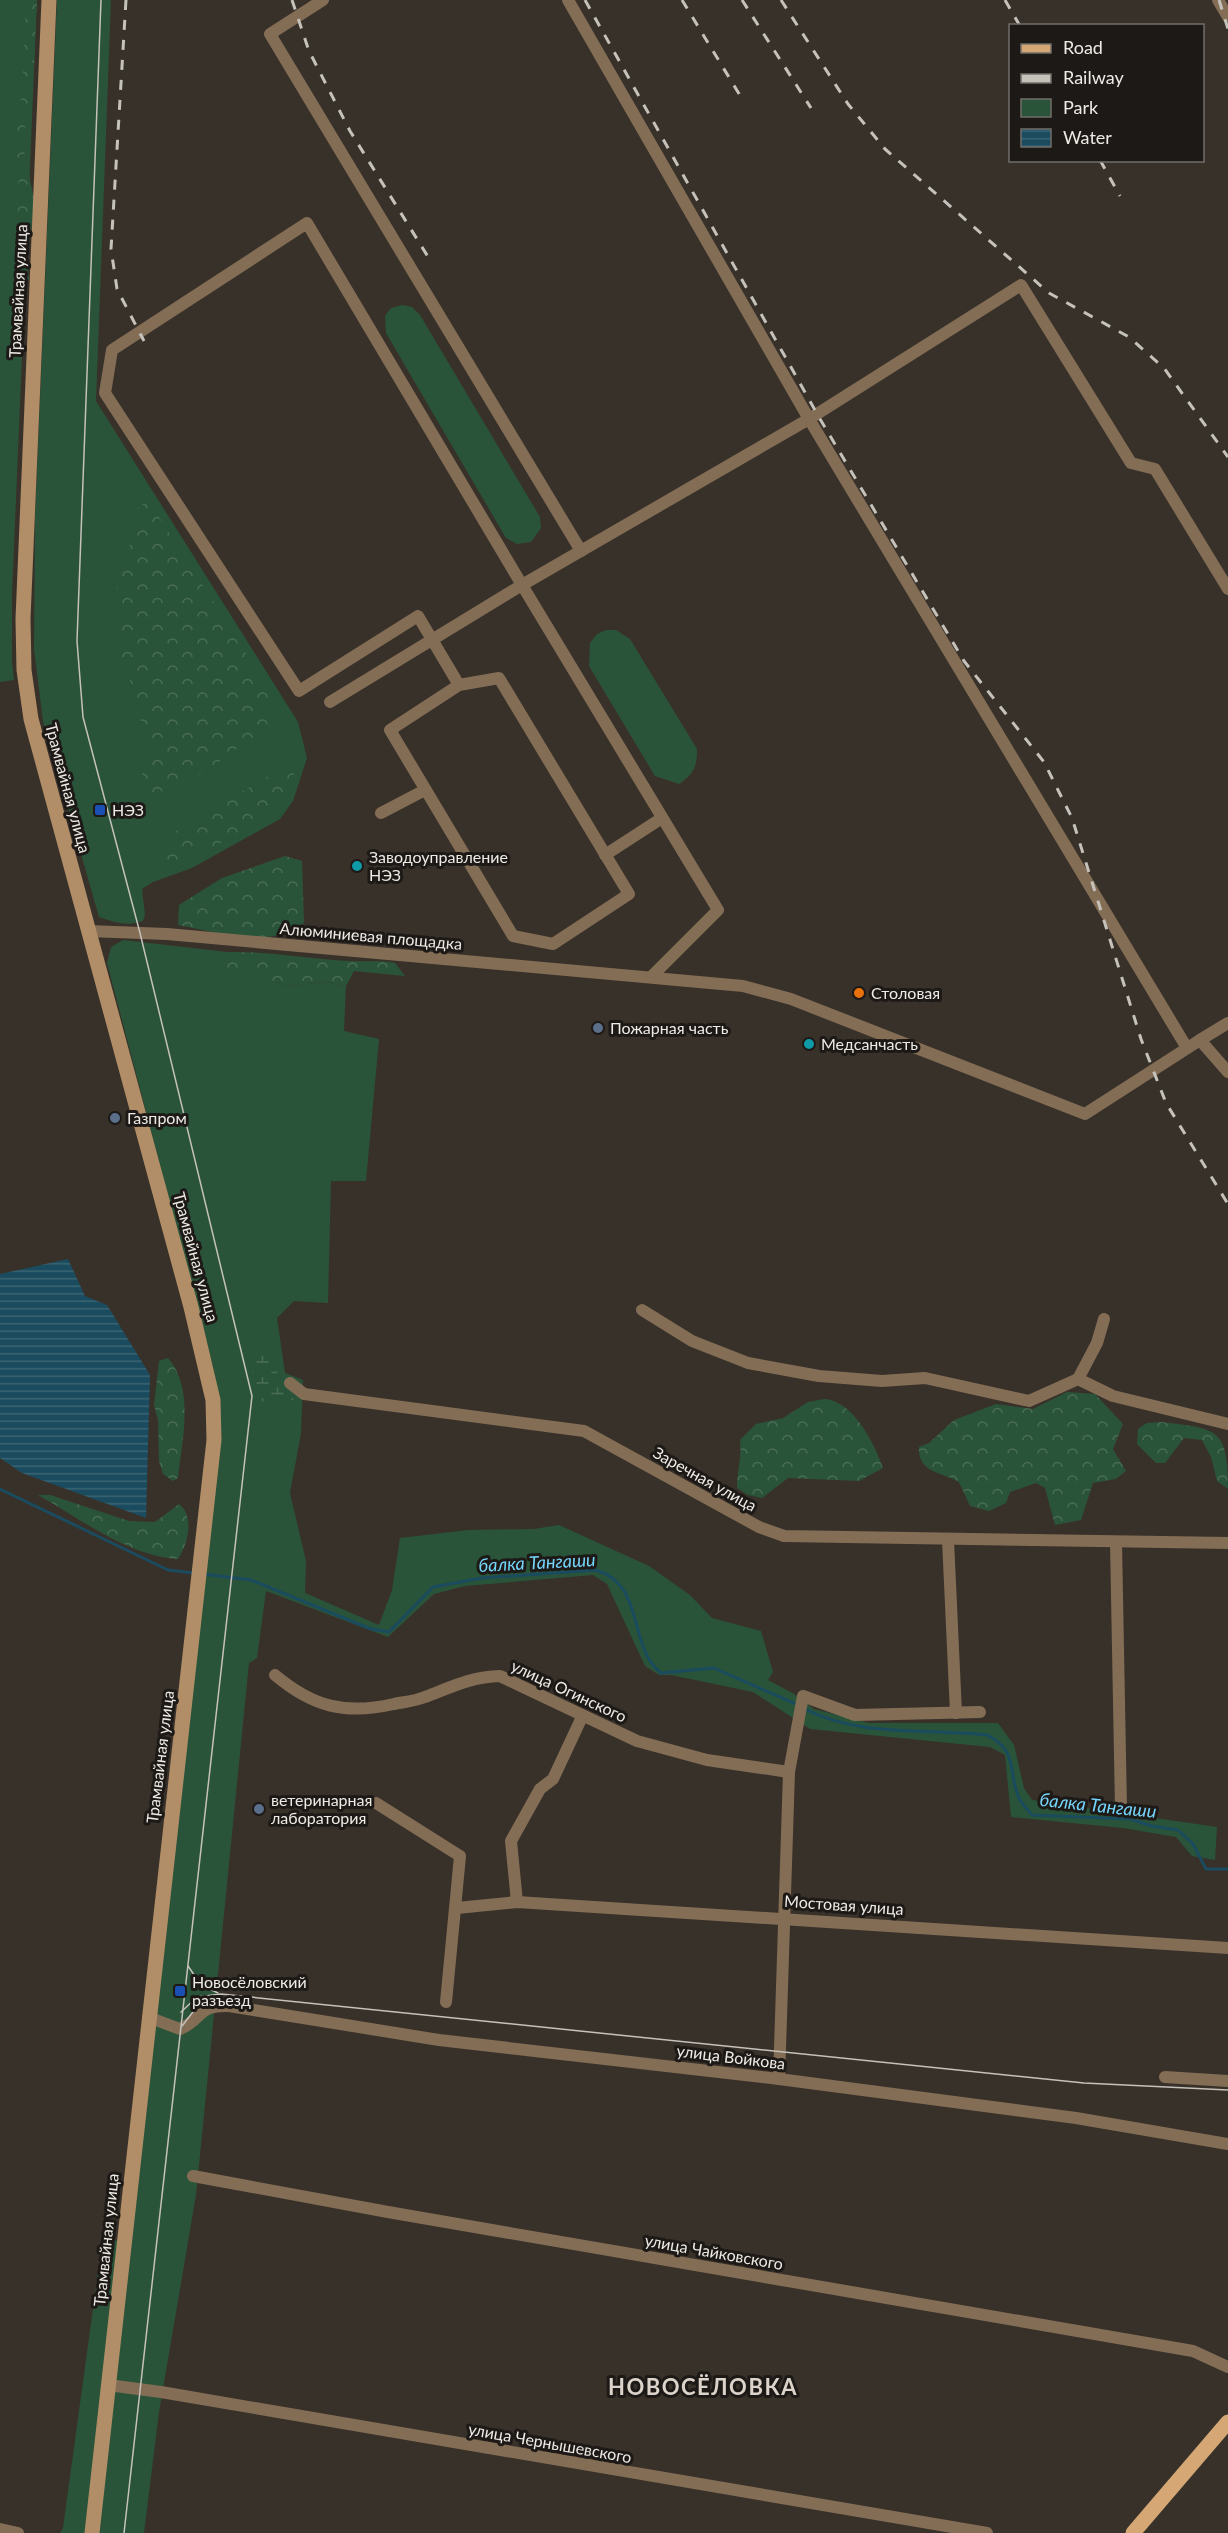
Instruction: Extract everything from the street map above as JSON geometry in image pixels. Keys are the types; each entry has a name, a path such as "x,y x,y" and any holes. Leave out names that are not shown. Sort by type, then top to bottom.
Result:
{"main road":[{"name":"Трамвайная улица","path":"49,0 23,619 24,670 31,719 191,1307 213,1400 214,1440 92,2533"},
{"path":"1133,2533 1228,2422"}],"street":[{"path":"323,0 270,34 581,550"},
{"path":"568,0 809,419 1187,1048 1228,1023"},
{"path":"1218,0 1228,17"},
{"path":"459,685 418,616 299,691 105,393 112,350 307,223 717,910 651,977"},
{"path":"330,702 581,550 809,419 1021,285 1131,463 1155,469 1228,590"},
{"path":"499,678 629,894 553,944 513,936 390,730 459,685 499,678"},
{"path":"381,813 425,790"},
{"path":"605,855 662,818"},
{"name":"Алюминиевая площадка","path":"88,930 167,934 743,986 791,999 1085,1114 1187,1048"},
{"path":"1200,1040 1228,1072"},
{"path":"642,1310 692,1341 748,1363 819,1376 882,1381 925,1378 1029,1401 1078,1379 1097,1343 1104,1319"},
{"path":"1078,1379 1113,1396 1228,1424"},
{"name":"Заречная улица","path":"290,1383 303,1394 584,1431 759,1527 784,1536 1228,1543"},
{"path":"948,1540 956,1713"},
{"path":"1116,1542 1121,1809"},
{"name":"улица Огинского","path":"274,1675 298,1694 334,1708 365,1710 422,1699 475,1677 500,1676 582,1717 637,1741 707,1760 789,1772"},
{"path":"779,2079 789,1772 803,1696 855,1715 980,1712"},
{"path":"517,1902 511,1841 540,1790 553,1779 582,1717"},
{"path":"376,1803 460,1856 457,1908 446,2002"},
{"name":"Мостовая улица","path":"457,1908 517,1902 1228,1948"},
{"name":"улица Войкова","path":"148,2017 180,2029 187,2026 201,2012 213,2006 229,2006 439,2040 779,2079 1076,2118 1228,2144"},
{"path":"1165,2078 1228,2081"},
{"name":"улица Чайковского","path":"193,2176 399,2214 1194,2351 1228,2367"},
{"name":"улица Чернышевского","path":"108,2385 161,2392 987,2533"},
{"path":"0,2529 18,2533"}],"green space":[{"path":"0,0 37,0 12,594 14,680 0,682"},
{"path":"26,0 37,0 32,96 26,119 24,151 35,204 27,258 29,280 20,285 15,262 19,191 16,130 22,91"},
{"path":"57,0 111,0 96,401 298,722 307,758 293,801 280,819 192,868 153,882 142,889 145,915 143,921 131,924 99,917 43,721 34,649 35,517"},
{"path":"402,305 412,307 420,315 540,517 541,528 531,542 517,544 506,538 386,333 385,316 391,308"},
{"path":"144,503 150,503 250,659 273,705 267,724 260,734 192,779 164,791 151,792 142,774 149,752 131,683 121,659 119,631 124,609 112,572 131,543 136,528 137,509"},
{"path":"606,630 616,630 630,639 697,749 694,770 679,784 655,776 589,666 590,643 597,634"},
{"path":"283,767 291,768 295,777 289,797 278,812 268,820 175,865 155,866 155,858 173,833"},
{"path":"285,856 302,861 304,923 276,936 260,937 226,935 178,925 179,905 222,878"},
{"path":"123,940 227,952 222,966 289,986 326,982 346,986 344,1031 379,1039 366,1181 331,1181 328,1303 294,1301 277,1318 285,1373 303,1380 301,1433 290,1493 306,1561 305,1593 379,1625 392,1590 400,1538 468,1530 534,1529 559,1525 649,1566 690,1595 712,1618 761,1631 773,1672 768,1680 794,1694 814,1709 869,1723 998,1723 1014,1745 1024,1788 1032,1800 1217,1827 1215,1860 1192,1856 1176,1837 1123,1828 1011,1817 1005,1755 990,1747 810,1729 753,1692 671,1675 659,1675 645,1666 607,1584 593,1575 465,1586 434,1594 388,1637 266,1591 257,1658 249,1663 196,2195 159,2412 144,2533 98,2533 219,1399 213,1367 107,963 111,947"},
{"path":"227,952 389,962 395,963 405,976 354,971 346,986 326,982 289,986 221,966"},
{"path":"268,1347 279,1378 297,1398 278,1407 259,1400 249,1355"},
{"path":"168,1358 182,1385 185,1416 178,1478 173,1481 163,1474 159,1461 158,1420 154,1405 159,1361"},
{"path":"1067,1392 1095,1394 1123,1424 1113,1449 1126,1471 1116,1479 1093,1483 1081,1520 1055,1525 1045,1488 1036,1483 1010,1492 1006,1503 989,1511 970,1506 959,1482 926,1467 922,1462 919,1447 929,1443 954,1420 996,1404 1033,1409"},
{"path":"825,1399 845,1408 862,1425 883,1468 859,1481 788,1478 762,1498 748,1495 737,1488 740,1440 756,1424 783,1418 808,1402"},
{"path":"1162,1422 1196,1427 1216,1435 1226,1454 1228,1489 1217,1481 1211,1457 1202,1440 1184,1438 1165,1463 1156,1463 1137,1444 1138,1429 1147,1423"},
{"path":"38,1495 50,1495 129,1521 155,1522 179,1504 184,1509 188,1523 185,1546 178,1559 160,1557 142,1551 105,1535"},
{"path":"118,2240 86,2533 60,2533 63,2528 102,2243"}],"water":[{"path":"68,1259 85,1296 107,1305 150,1375 146,1518 22,1473 0,1458 0,1274"}],"waterway":[{"name":"балка Тангаши","path":"0,1489 168,1570 194,1573"},
{"name":"балка Тангаши","path":"203,1574 251,1580 371,1629 389,1632 433,1587 482,1578 596,1570 612,1578 622,1589 630,1602 650,1661 661,1673 714,1668 798,1705"},
{"name":"балка Тангаши","path":"803,1708 847,1724 870,1728 987,1735 997,1741 1009,1756 1016,1791 1032,1815 1130,1819 1152,1826 1178,1830 1193,1844 1206,1869 1228,1869"}],"tram line":[{"path":"101,0 77,641 83,717 140,933 252,1396 124,2533"},
{"path":"188,1966 201,1985 218,1993"},
{"path":"181,2012 197,1997 221,1994 1084,2083 1228,2090"},
{"path":"182,2026 196,2008 219,1999"}],"railway":[{"path":"126,0 111,249 117,289 144,341"},
{"path":"292,0 309,51 350,131 430,260"},
{"path":"585,0 820,419 964,661 1044,762 1072,818 1141,1039 1166,1103 1228,1204"},
{"path":"682,0 741,97"},
{"path":"742,0 811,108"},
{"path":"781,0 848,104 885,149 1049,293 1129,337 1164,368 1228,457"},
{"path":"1005,0 1019,24"},
{"path":"1219,0 1228,29"},
{"path":"1101,162 1120,196"}],"place":[{"name":"НЭЗ","path":"100,810"},
{"name":"Заводоуправление НЭЗ","path":"357,866"},
{"name":"Столовая","path":"859,993"},
{"name":"Пожарная часть","path":"598,1028"},
{"name":"Медсанчасть","path":"809,1044"},
{"name":"Газпром","path":"115,1118"},
{"name":"ветеринарная лаборатория","path":"259,1809"},
{"name":"Новосёловский разъезд","path":"180,1991"}],"district":[{"name":"НОВОСЁЛОВКА","path":"703,2387"}]}
